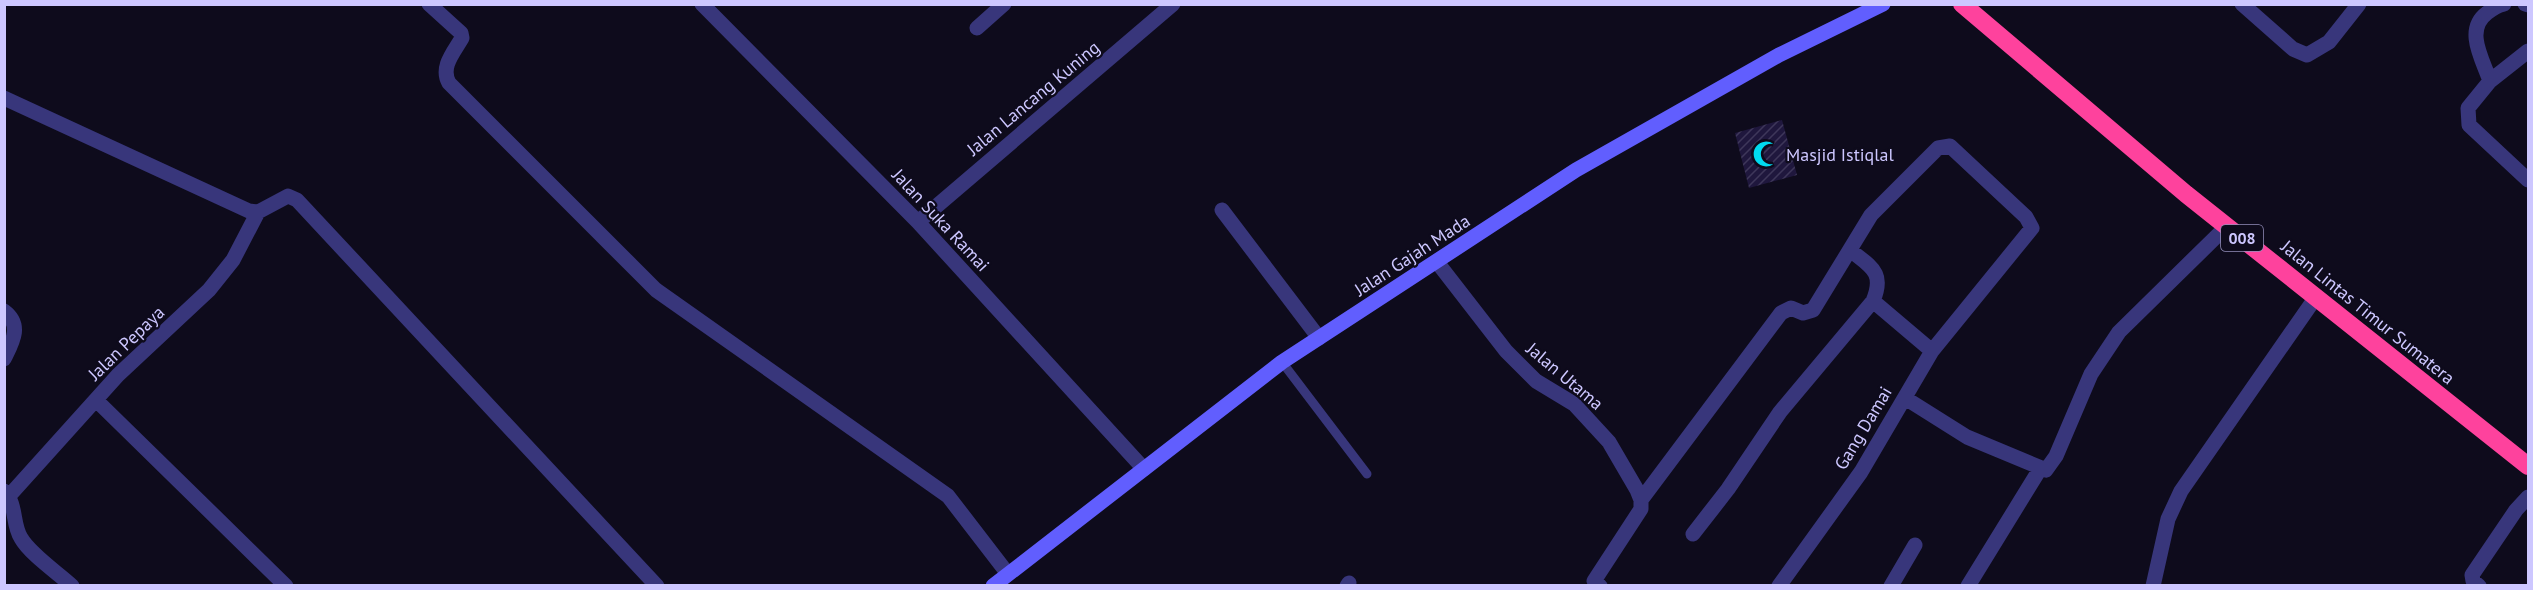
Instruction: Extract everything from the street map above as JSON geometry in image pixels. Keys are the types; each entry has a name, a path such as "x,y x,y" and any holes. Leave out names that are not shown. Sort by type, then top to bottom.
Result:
{"highway":[{"name":"Jalan Lintas Timur Sumatera","path":"1962,4 2227,226 2529,466"}],"street":[{"path":"429,4 461,33 462,38 446,66 445,75 449,83 614,250 656,290 948,496 1008,574"},
{"name":"Jalan Suka Ramai","path":"702,4 918,222 1144,468"},
{"path":"978,28 1004,4"},
{"name":"Jalan Lancang Kuning","path":"918,222 1173,4"},
{"name":"Jalan Gajah Mada","path":"993,585 1282,362 1576,170 1779,55 1883,4"},
{"path":"2242,4 2293,49 2307,55 2329,42 2359,4"},
{"path":"2490,81 2476,44 2476,28 2483,16 2497,5 2504,4"},
{"path":"2529,51 2490,81 2468,108 2469,125 2529,180"},
{"path":"4,98 247,210 258,212 288,196 297,201 657,585"},
{"name":"Gang Damai","path":"1779,585 1861,472 1932,351 2029,232 2031,223 1958,151 1945,145 1938,148 1871,215 1850,250"},
{"path":"1222,210 1320,338"},
{"name":"Jalan Pepaya","path":"7,493 134,359 209,290 233,260 258,212"},
{"path":"1905,398 1967,437 2046,470 2050,466 2091,374 2120,332 2227,226"},
{"path":"1595,584 1636,518 1641,500 1781,313 1791,308 1803,313 1813,310 1850,250 1876,273 1879,288 1873,301 1780,412 1728,489 1693,534"},
{"name":"Jalan Utama","path":"1437,262 1506,351 1536,381 1574,404 1610,442 1641,500"},
{"path":"2153,585 2169,519 2181,491 2316,297"},
{"path":"1873,301 1932,351"},
{"path":"4,311 15,326 16,335 4,359"},
{"path":"96,400 286,585"},
{"path":"1968,585 2040,469"},
{"path":"7,493 16,529 22,541 72,585"},
{"path":"2479,585 2473,581 2472,575 2516,510 2529,497"},
{"path":"1891,585 1916,545"}],"lane":[{"path":"1282,362 1367,474"}],"building":[{"name":"Masjid Istiqlal","path":"1782,120 1797,175 1749,188 1735,133"}],"place":[{"name":"Masjid Istiqlal","path":"1766,154"}]}
